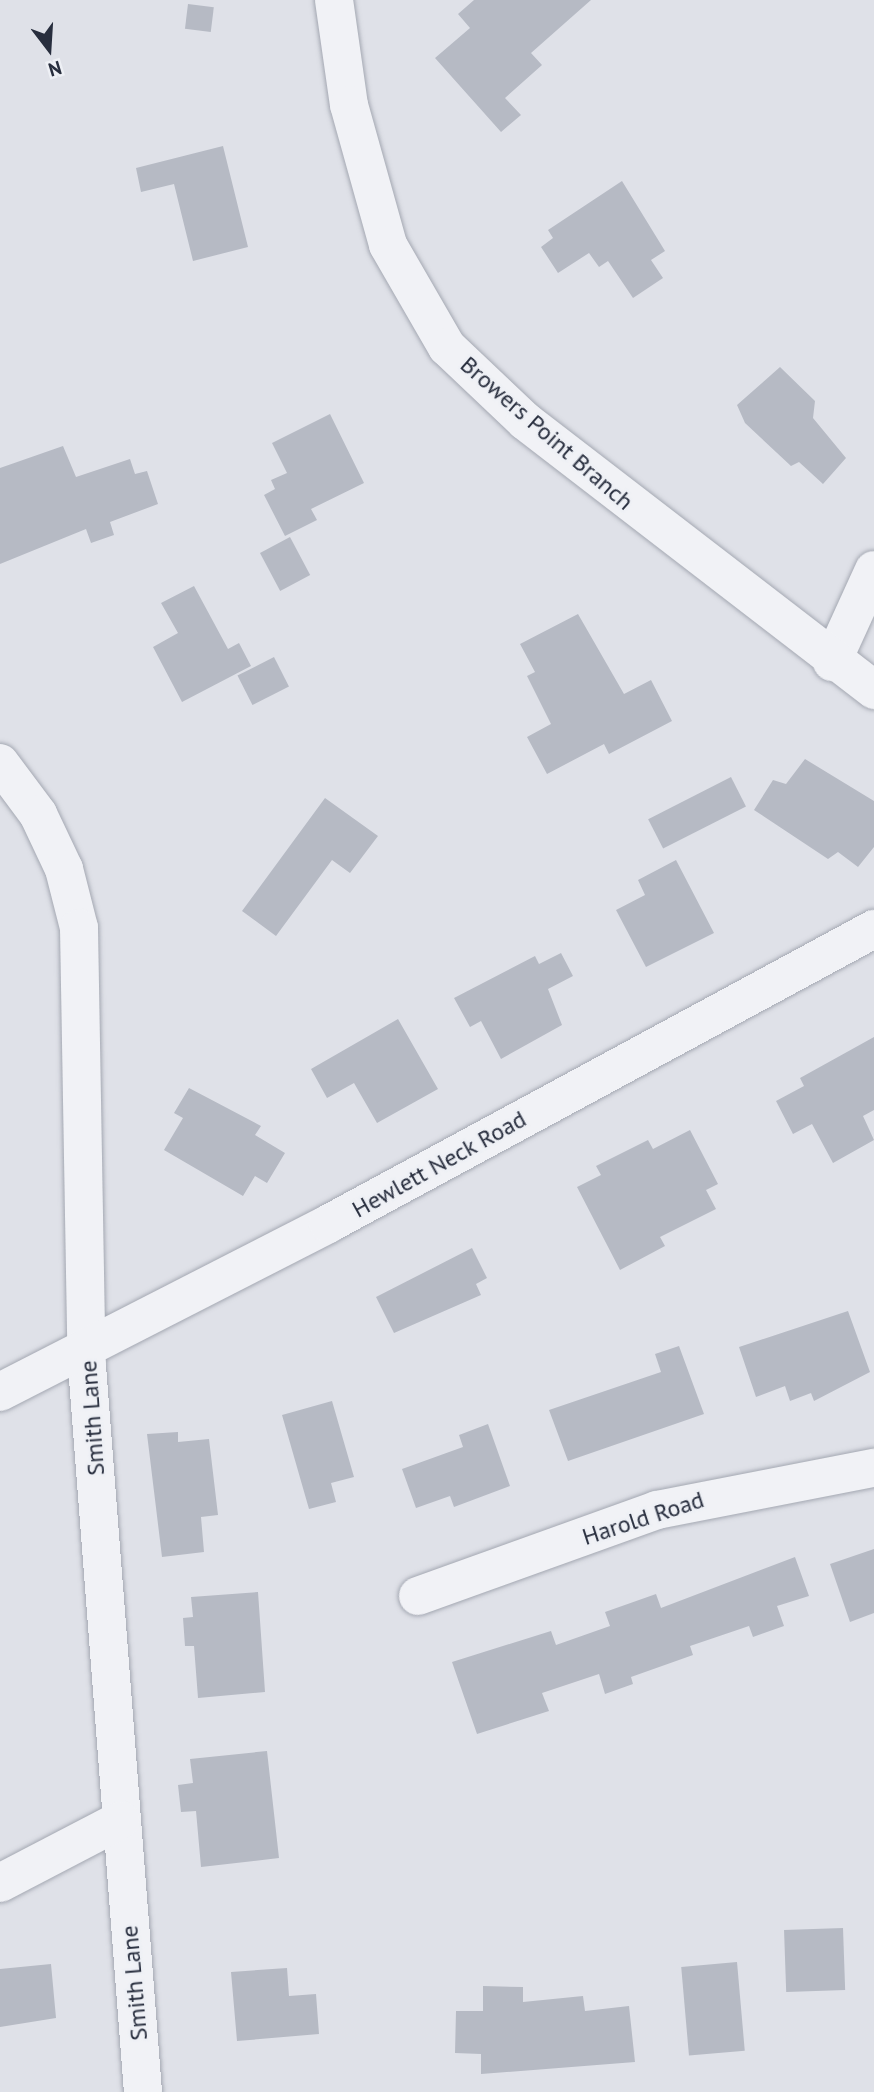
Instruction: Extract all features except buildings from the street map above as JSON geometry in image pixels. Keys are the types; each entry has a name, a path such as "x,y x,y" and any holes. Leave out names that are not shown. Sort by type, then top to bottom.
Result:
{"street":[{"name":"Browers Point Branch","path":"334,0 349,105 388,245 447,347 525,421 832,662 874,690"},
{"path":"832,662 874,569"},
{"name":"Smith Lane","path":"0,763 38,814 64,870 79,928 88,1345 143,2092"},
{"name":"Hewlett Neck Road","path":"0,1392 328,1224 874,929"},
{"name":"Harold Road","path":"418,1596 657,1510 874,1468"},
{"path":"0,1883 121,1820"}]}
